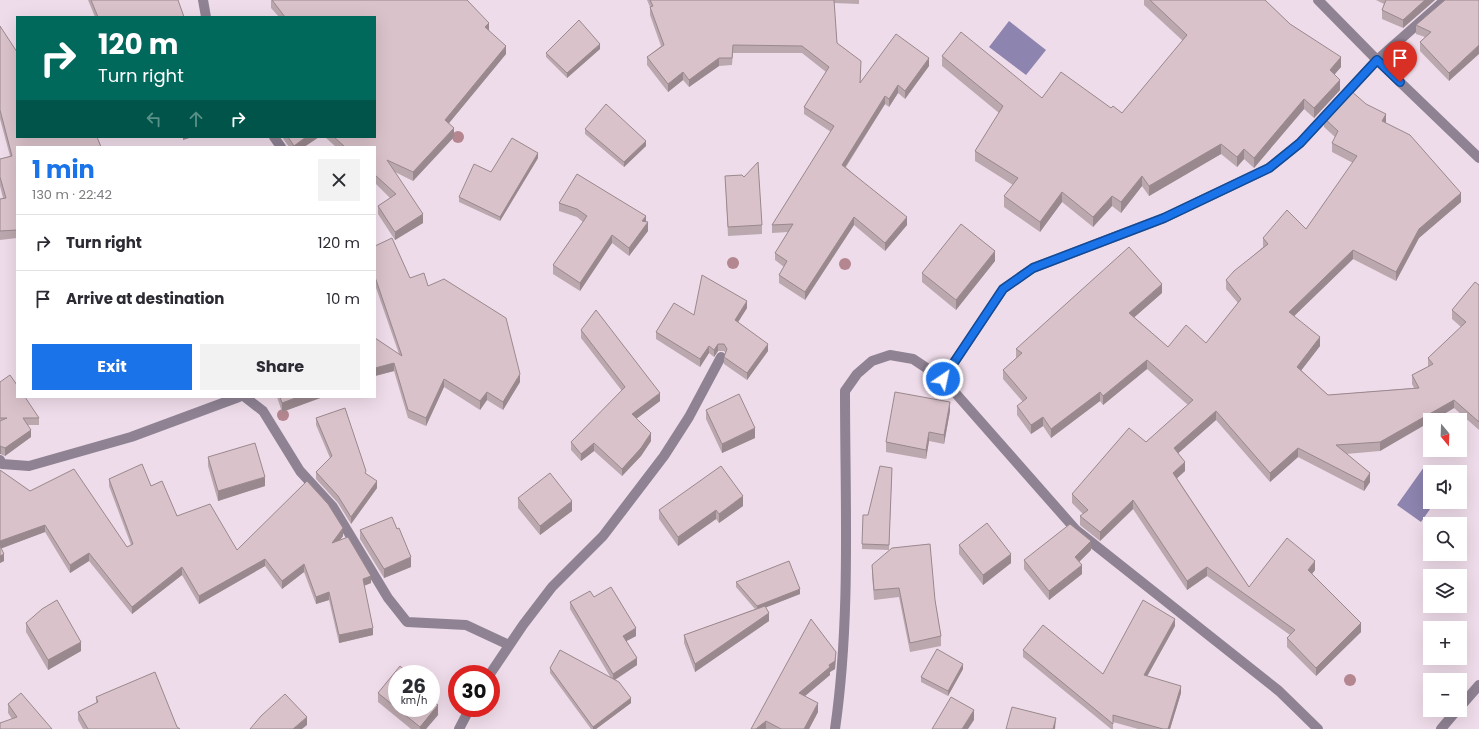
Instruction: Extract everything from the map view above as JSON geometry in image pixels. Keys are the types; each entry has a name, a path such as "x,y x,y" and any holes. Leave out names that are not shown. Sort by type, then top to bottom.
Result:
{"street":[{"path":"203,0 206,16"},
{"path":"1318,0 1377,60 1479,158"},
{"path":"943,379 1003,289 1033,268 1164,218 1269,168 1300,143 1377,60 1445,0"},
{"path":"835,729 840,693 845,592 846,391 856,374 872,361 890,355 913,359 943,379 1076,530 1279,691 1318,729"},
{"path":"496,665 552,588 604,536 664,456 689,417 721,357"},
{"path":"0,460 2,464 29,466 132,438 235,398"},
{"path":"245,398 263,411 300,471 333,507 388,598 407,622 466,625 509,645"},
{"path":"1467,699 1479,685"},
{"path":"459,729 465,717"},
{"path":"1441,729 1452,717"}],"shaded area":[{"path":"1009,21 1046,50 1026,75 989,47"},
{"path":"1423,468 1423,509 1430,509 1423,517 1421,522 1397,505"}],"building":[{"path":"91,0 178,0 184,16 98,16"},
{"path":"272,0 467,0 489,23 485,27 506,46 445,120 454,128 413,172 387,160 423,214 395,232 378,206 396,194 376,176 376,146 344,146 335,138 376,138 376,16 284,16"},
{"path":"650,0 834,0 837,43 861,61 860,83 896,34 929,58 905,91 898,85 889,99 885,96 842,165 907,217 885,243 854,217 805,292 779,275 787,261 775,253 793,224 772,225 834,126 804,107 829,67 802,46 733,45 732,58 719,58 689,80 683,72 668,84 647,57 664,45 650,7 653,6"},
{"path":"1150,0 1265,0 1290,24 1341,57 1330,70 1340,80 1314,108 1304,99 1254,158 1244,149 1237,157 1221,144 1149,186 1142,176 1121,202 1112,196 1093,217 1062,192 1040,222 1004,196 1018,178 975,151 1003,106 942,56 961,32 1042,98 1061,72 1111,108 1113,106 1122,113 1187,35"},
{"path":"1386,0 1425,0 1403,20 1382,10"},
{"path":"1445,0 1479,0 1479,45 1449,73 1420,42 1431,32 1416,25"},
{"path":"579,20 600,44 567,73 546,53"},
{"path":"0,26 16,50 16,138 97,138 101,146 16,146 16,230 0,231 0,199 6,198 0,177 0,159 12,156 0,110"},
{"path":"1350,90 1366,104 1386,114 1382,121 1410,135 1461,193 1419,229 1396,272 1353,250 1289,312 1320,337 1297,367 1328,395 1419,388 1412,375 1433,364 1428,358 1466,322 1452,310 1475,282 1479,285 1479,422 1454,400 1431,413 1423,413 1423,418 1380,442 1336,445 1370,473 1364,482 1298,448 1270,473 1216,411 1174,448 1185,462 1173,473 1249,587 1287,538 1315,561 1308,570 1361,623 1316,668 1287,638 1295,630 1207,567 1187,581 1133,500 1100,532 1080,516 1088,510 1072,494 1129,428 1146,442 1193,400 1147,360 1103,396 1100,392 1051,429 1043,417 1031,425 1017,406 1027,398 1003,370 1022,353 1016,349 1129,247 1162,284 1129,313 1168,347 1186,325 1206,343 1241,299 1226,280 1234,271 1268,244 1263,238 1287,210 1306,229 1357,156 1332,143 1338,131 1324,118"},
{"path":"606,104 646,141 624,162 585,129"},
{"path":"289,138 305,138 294,146"},
{"path":"512,138 538,153 500,217 459,197 474,164 491,172"},
{"path":"758,162 762,225 728,227 725,176 742,175 744,177"},
{"path":"577,174 646,216 642,221 648,222 629,248 612,235 580,283 553,265 587,216 577,209 559,203"},
{"path":"961,224 995,251 956,300 922,273"},
{"path":"392,238 410,278 424,273 428,286 444,279 506,318 520,374 503,402 487,392 480,401 444,379 426,418 408,410 394,363 376,368 376,339 402,356 376,280 376,246"},
{"path":"702,275 747,301 735,320 768,344 747,373 724,357 727,349 724,344 718,344 714,350 709,346 700,359 656,332 674,303 694,315"},
{"path":"596,310 660,393 632,414 651,433 641,448 622,469 594,443 581,454 571,442 625,387 581,330"},
{"path":"10,375 16,384 16,398 26,398 39,418 23,418 31,430 5,448 0,446 0,421 7,418 0,418 0,382"},
{"path":"895,392 950,402 944,435 929,432 926,450 886,442"},
{"path":"739,394 755,428 722,444 706,410"},
{"path":"280,398 295,398 282,403"},
{"path":"345,408 366,471 365,473 377,481 351,517 338,496 316,472 332,456 316,418"},
{"path":"255,443 265,477 218,491 208,457"},
{"path":"142,464 151,486 162,481 177,516 210,504 237,550 307,481 328,504 343,528 332,543 348,537 371,576 363,579 373,628 339,635 329,592 316,597 304,564 282,581 265,559 199,596 182,567 132,607 89,553 70,565 45,525 0,541 0,470 30,491 74,469 127,547 133,544 109,479"},
{"path":"721,466 743,496 719,514 716,510 678,537 659,510"},
{"path":"880,466 892,468 889,545 862,544 863,515 868,515"},
{"path":"550,473 572,501 540,526 518,498"},
{"path":"392,517 397,529 399,528 411,557 384,569 360,530"},
{"path":"987,523 1011,554 983,575 959,545"},
{"path":"1070,524 1091,541 1075,557 1082,565 1049,591 1024,560"},
{"path":"930,544 935,600 941,636 910,643 899,588 874,590 872,565 892,548"},
{"path":"0,546 4,554 0,556"},
{"path":"789,561 800,589 757,606 736,582"},
{"path":"611,587 636,628 623,636 637,658 613,674 570,602 590,591 594,597"},
{"path":"57,600 81,642 48,660 26,623 42,609"},
{"path":"1143,600 1175,619 1144,675 1181,686 1168,729 1163,729 1113,715 1113,724 1023,650 1043,625 1103,674"},
{"path":"765,606 769,613 695,664 684,635"},
{"path":"811,619 836,652 835,661 829,665 830,667 799,693 818,703 804,729 781,729 766,721 756,729 751,729"},
{"path":"937,649 963,664 948,691 921,677"},
{"path":"560,650 619,682 631,698 593,727 550,668"},
{"path":"155,672 177,727 180,729 88,729 78,712 98,702 96,697"},
{"path":"388,681 388,701 378,693"},
{"path":"21,693 52,729 0,729 0,723 17,717 8,704"},
{"path":"285,694 307,717 293,729 250,729 261,716"},
{"path":"951,697 974,710 962,729 932,729"},
{"path":"1012,707 1056,718 1053,729 1006,729"},
{"path":"408,717 428,717 420,727"}],"route":[{"path":"943,379 1003,289 1033,268 1164,218 1269,168 1300,143 1377,60 1400,82"}]}
